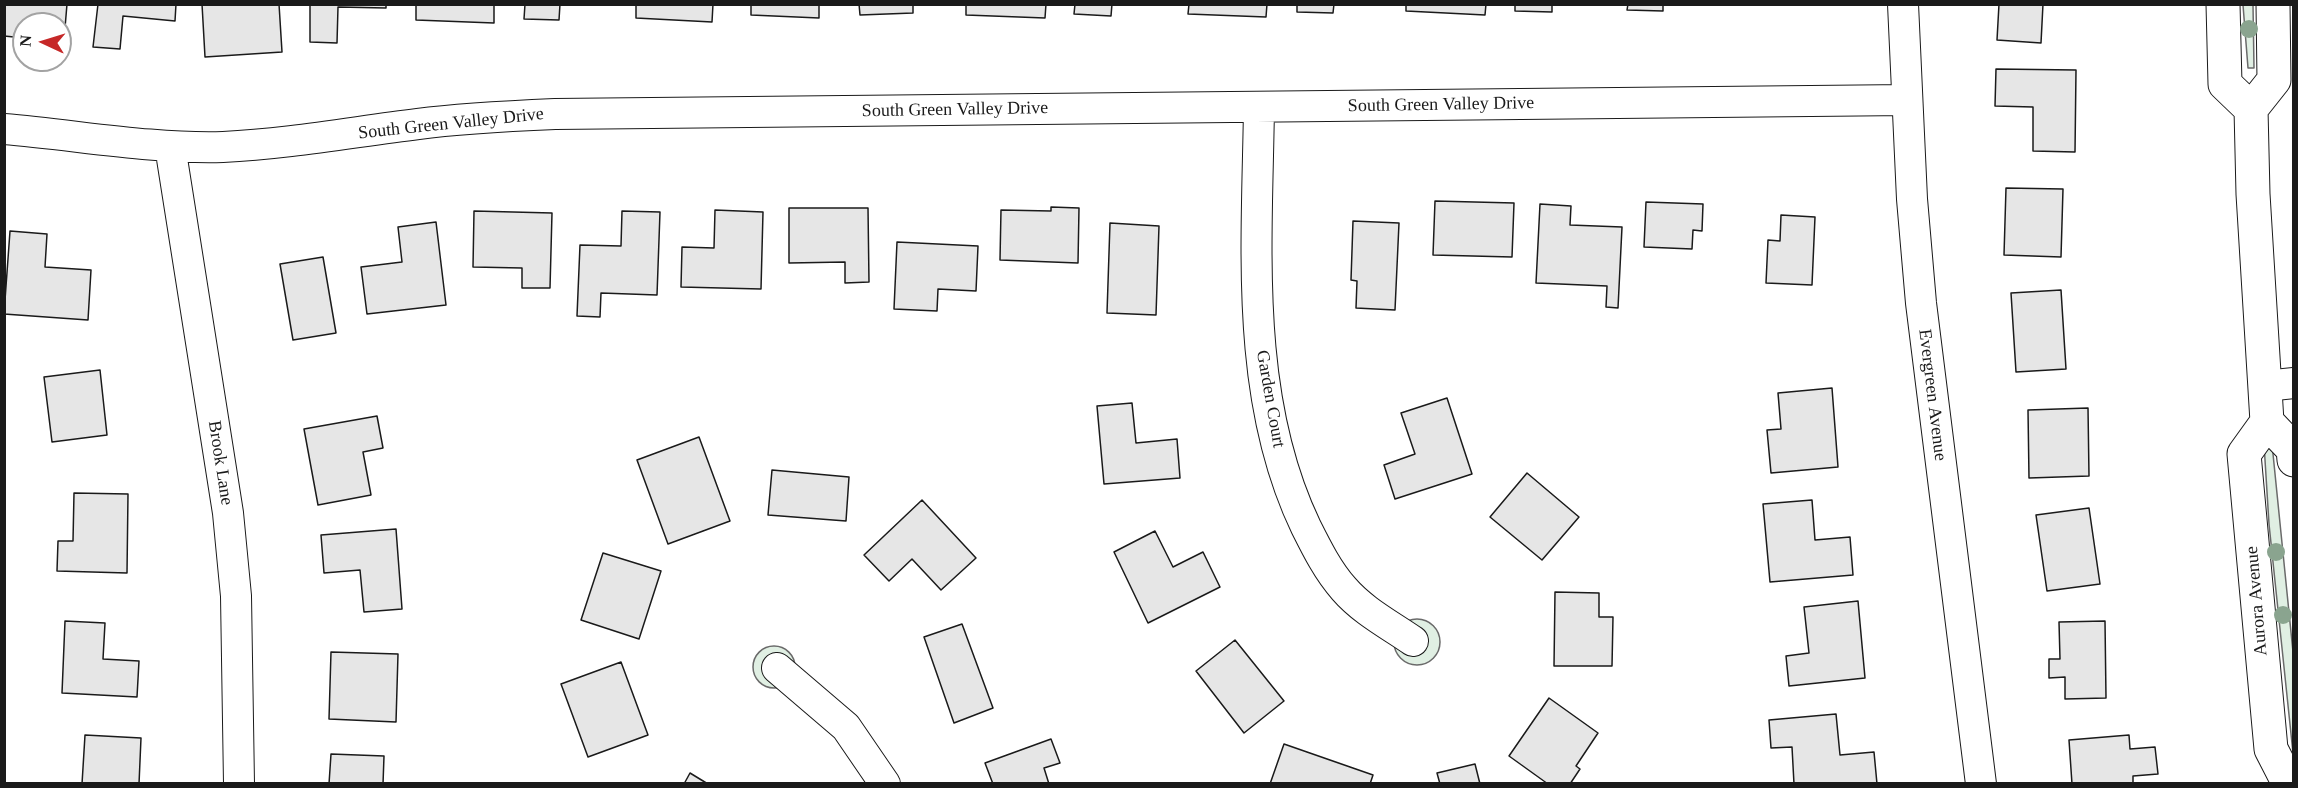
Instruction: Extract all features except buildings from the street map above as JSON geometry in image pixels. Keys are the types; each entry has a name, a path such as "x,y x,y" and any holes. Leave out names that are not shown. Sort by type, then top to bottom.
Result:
{"main road":[{"path":"2223,4 2225,84 2251,109"},
{"path":"2273,4 2274,80 2251,109 2253,194 2279,385 2267,422 2293,449 2294,460"},
{"name":"Aurora Avenue","path":"2267,422 2244,454 2271,748 2289,783"}],"street":[{"name":"Evergreen Avenue","path":"1903,4 1912,199 1921,303 1980,783"},
{"name":"South Green Valley Drive","path":"4,129 170,146 223,147 331,137 481,117 555,114 1908,100"},
{"name":"Garden Court","path":"1259,107 1256,267 1260,340 1268,405 1281,464 1297,507 1322,559 1344,589 1362,606 1413,640"},
{"name":"Brook Lane","path":"170,146 228,513 236,596 239,783"},
{"path":"777,668 846,727 885,783"}],"green space":[{"path":"2243,5 2253,5 2254,68 2248,68"},
{"path":"2264,444 2272,444 2293,652 2293,753 2269,524"},
{"path":"1417,619 1433,626 1440,642 1433,658 1417,665 1401,658 1394,642 1401,626"},
{"path":"774,646 789,652 795,667 789,682 774,688 759,682 753,667 759,652"}]}
